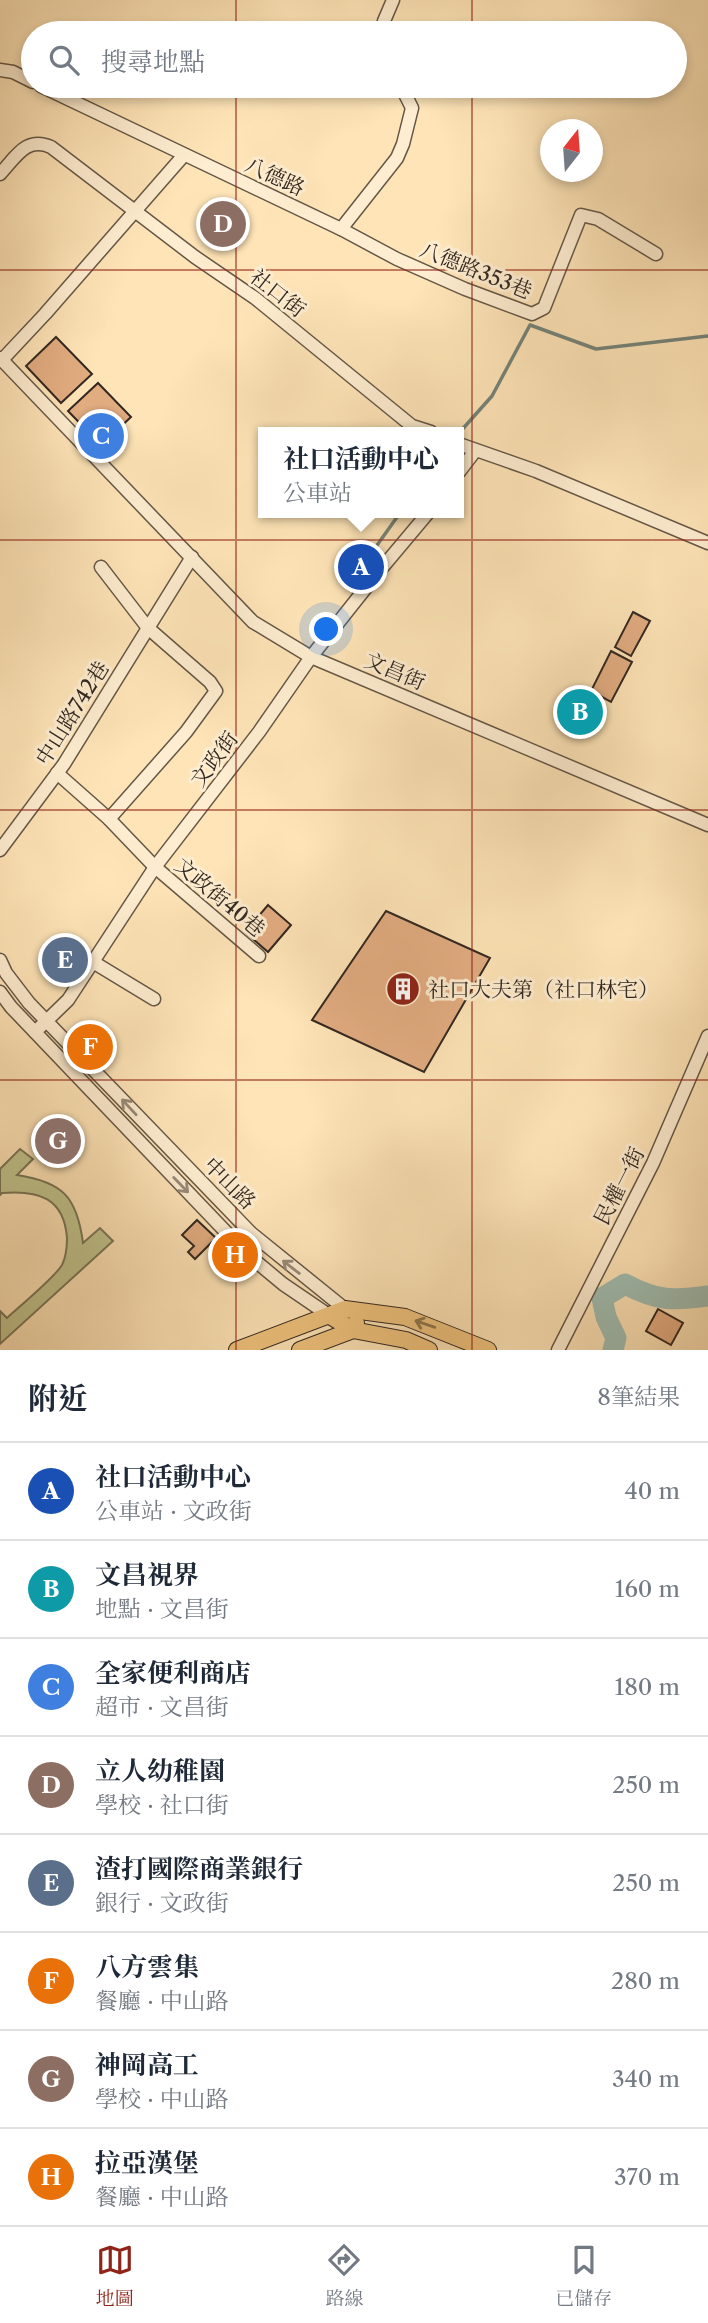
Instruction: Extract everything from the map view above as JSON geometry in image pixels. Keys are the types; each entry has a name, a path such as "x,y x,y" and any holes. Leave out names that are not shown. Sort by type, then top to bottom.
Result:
{"main road":[{"name":"中山路","path":"429,1350 406,1340 353,1331 345,1312 405,1317 488,1350"},
{"path":"237,1350 345,1312 353,1331 300,1350"}],"street":[{"path":"384,21 393,0"},
{"path":"0,70 21,76"},
{"name":"八德路","path":"66,98 341,229"},
{"path":"341,229 393,165 401,151 412,108 407,98"},
{"name":"社口街","path":"0,174 27,146 40,142 51,147 255,298 415,427"},
{"path":"1,359 45,314 184,155"},
{"name":"八德路353巷","path":"341,229 397,259 464,289 532,314 544,308 581,215 598,219 656,254"},
{"name":"文昌街","path":"1,359 253,622 311,657 708,825"},
{"path":"464,446 536,471 708,543"},
{"path":"464,465 475,451"},
{"name":"文政街","path":"35,1032 68,1000 155,867 259,732 311,657 424,518"},
{"name":"中山路742巷","path":"0,850 57,773 192,556"},
{"path":"101,567 148,628 211,682 216,691 186,732 109,819"},
{"name":"文政街40巷","path":"57,773 109,819 155,867 259,956"},
{"name":"中山路","path":"0,960 6,973 30,1003 181,1162 251,1233 345,1312"},
{"path":"93,962 154,999"},
{"name":"中山路","path":"0,992 247,1254 283,1284 345,1312"},
{"name":"民權一街","path":"558,1350 653,1163 708,1036"}],"green space":[{"path":"20,1149 33,1159 17,1175 46,1182 65,1194 77,1214 83,1243 100,1228 113,1241 0,1344 0,1311 7,1318 45,1284 62,1265 66,1248 65,1224 55,1205 38,1195 27,1193 0,1195 0,1169"}],"building":[{"path":"56,337 92,374 61,403 26,366"},
{"path":"98,383 131,417 101,445 68,411"},
{"path":"633,612 650,621 631,656 615,647"},
{"path":"611,651 632,662 611,702 591,691"},
{"path":"567,691 605,711 594,733 556,713"},
{"path":"567,691 605,711 594,733 556,713"},
{"path":"268,905 291,925 268,952 245,932"},
{"name":"社口大夫第（社口林宅）","path":"386,911 490,958 424,1072 312,1020"},
{"path":"197,1220 216,1238 195,1259 188,1252 194,1246 182,1235"},
{"path":"658,1309 683,1323 671,1345 646,1331"}],"waterway":[{"path":"464,427 492,396 530,325 596,349 708,336"},
{"path":"350,583 396,518"},
{"path":"613,1350 616,1338 606,1317 602,1298 625,1284 656,1297 685,1299 708,1296"}],"place":[{"name":"立人幼稚園","path":"223,224"},
{"name":"全家便利商店","path":"101,436"},
{"name":"社口活動中心","path":"361,567"},
{"name":"文昌視界","path":"580,712"},
{"name":"渣打國際商業銀行","path":"65,960"},
{"name":"社口大夫第（社口林宅）","path":"403,989"},
{"name":"八方雲集","path":"90,1047"},
{"name":"神岡高工","path":"58,1141"},
{"name":"拉亞漢堡","path":"235,1255"}]}
